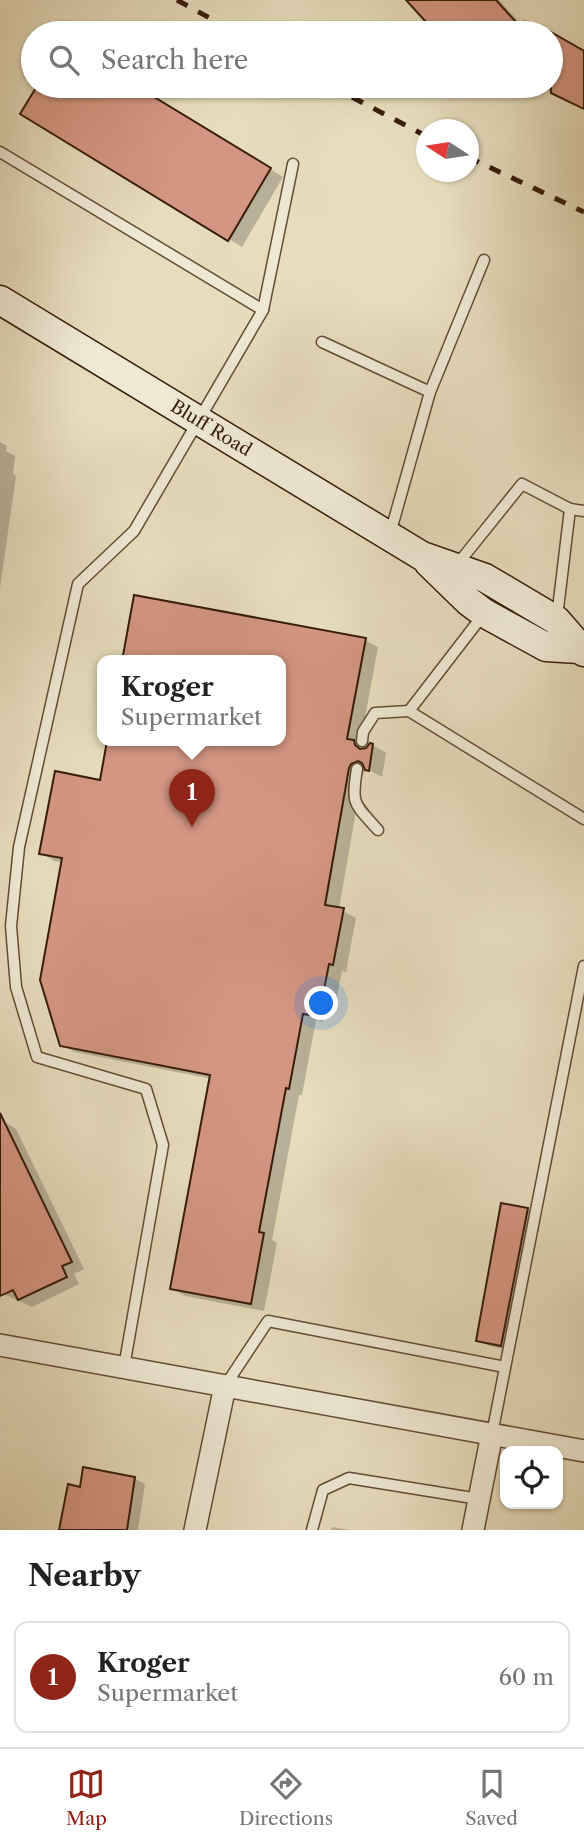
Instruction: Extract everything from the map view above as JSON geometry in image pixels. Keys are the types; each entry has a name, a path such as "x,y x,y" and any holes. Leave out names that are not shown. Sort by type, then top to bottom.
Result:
{"main road":[{"name":"Bluff Road","path":"0,300 422,556 485,578 556,620 582,651"},
{"name":"Bluff Road","path":"422,556 468,601 484,612 545,647 582,651"}],"street":[{"path":"0,1345 584,1451"},
{"path":"195,1530 225,1385"},
{"path":"473,1530 492,1434"}],"lane":[{"path":"0,152 262,310"},
{"path":"124,1367 163,1144 146,1089 37,1057 16,987 11,926 19,847 78,584 134,531 262,310 293,164"},
{"path":"390,537 430,392 484,260"},
{"path":"322,342 430,392"},
{"path":"454,568 522,484 570,509 584,511"},
{"path":"556,620 570,509"},
{"path":"409,711 484,612"},
{"path":"362,741 363,732 375,713 409,711 584,819"},
{"path":"357,769 353,796 360,810 378,830"},
{"path":"492,1434 584,966"},
{"path":"225,1385 268,1321 505,1367"},
{"path":"312,1530 323,1490 349,1478 479,1499"}],"building":[{"path":"406,0 496,0 515,21 425,21"},
{"path":"563,39 584,51 584,109 561,98"},
{"path":"30,98 156,98 271,168 228,241 20,114"},
{"path":"134,595 366,638 347,739 354,740 360,749 373,744 369,771 358,761 349,768 325,905 344,908 333,965 329,964 320,1010 311,1008 310,1015 303,1014 259,1232 264,1233 251,1304 170,1289 210,1075 60,1046 40,980 62,858 39,854 55,771 100,780 106,746 286,746 286,655 123,655"},
{"path":"0,1113 72,1262 62,1266 67,1277 18,1300 13,1290 0,1296"},
{"path":"501,1203 528,1208 501,1346 476,1341"},
{"path":"83,1467 135,1477 127,1530 59,1530 68,1484 80,1487"}],"railway":[{"path":"177,0 215,21"},
{"path":"354,98 416,131"},
{"path":"479,162 584,212"}],"place":[{"name":"Kroger","path":"192,827"}]}
